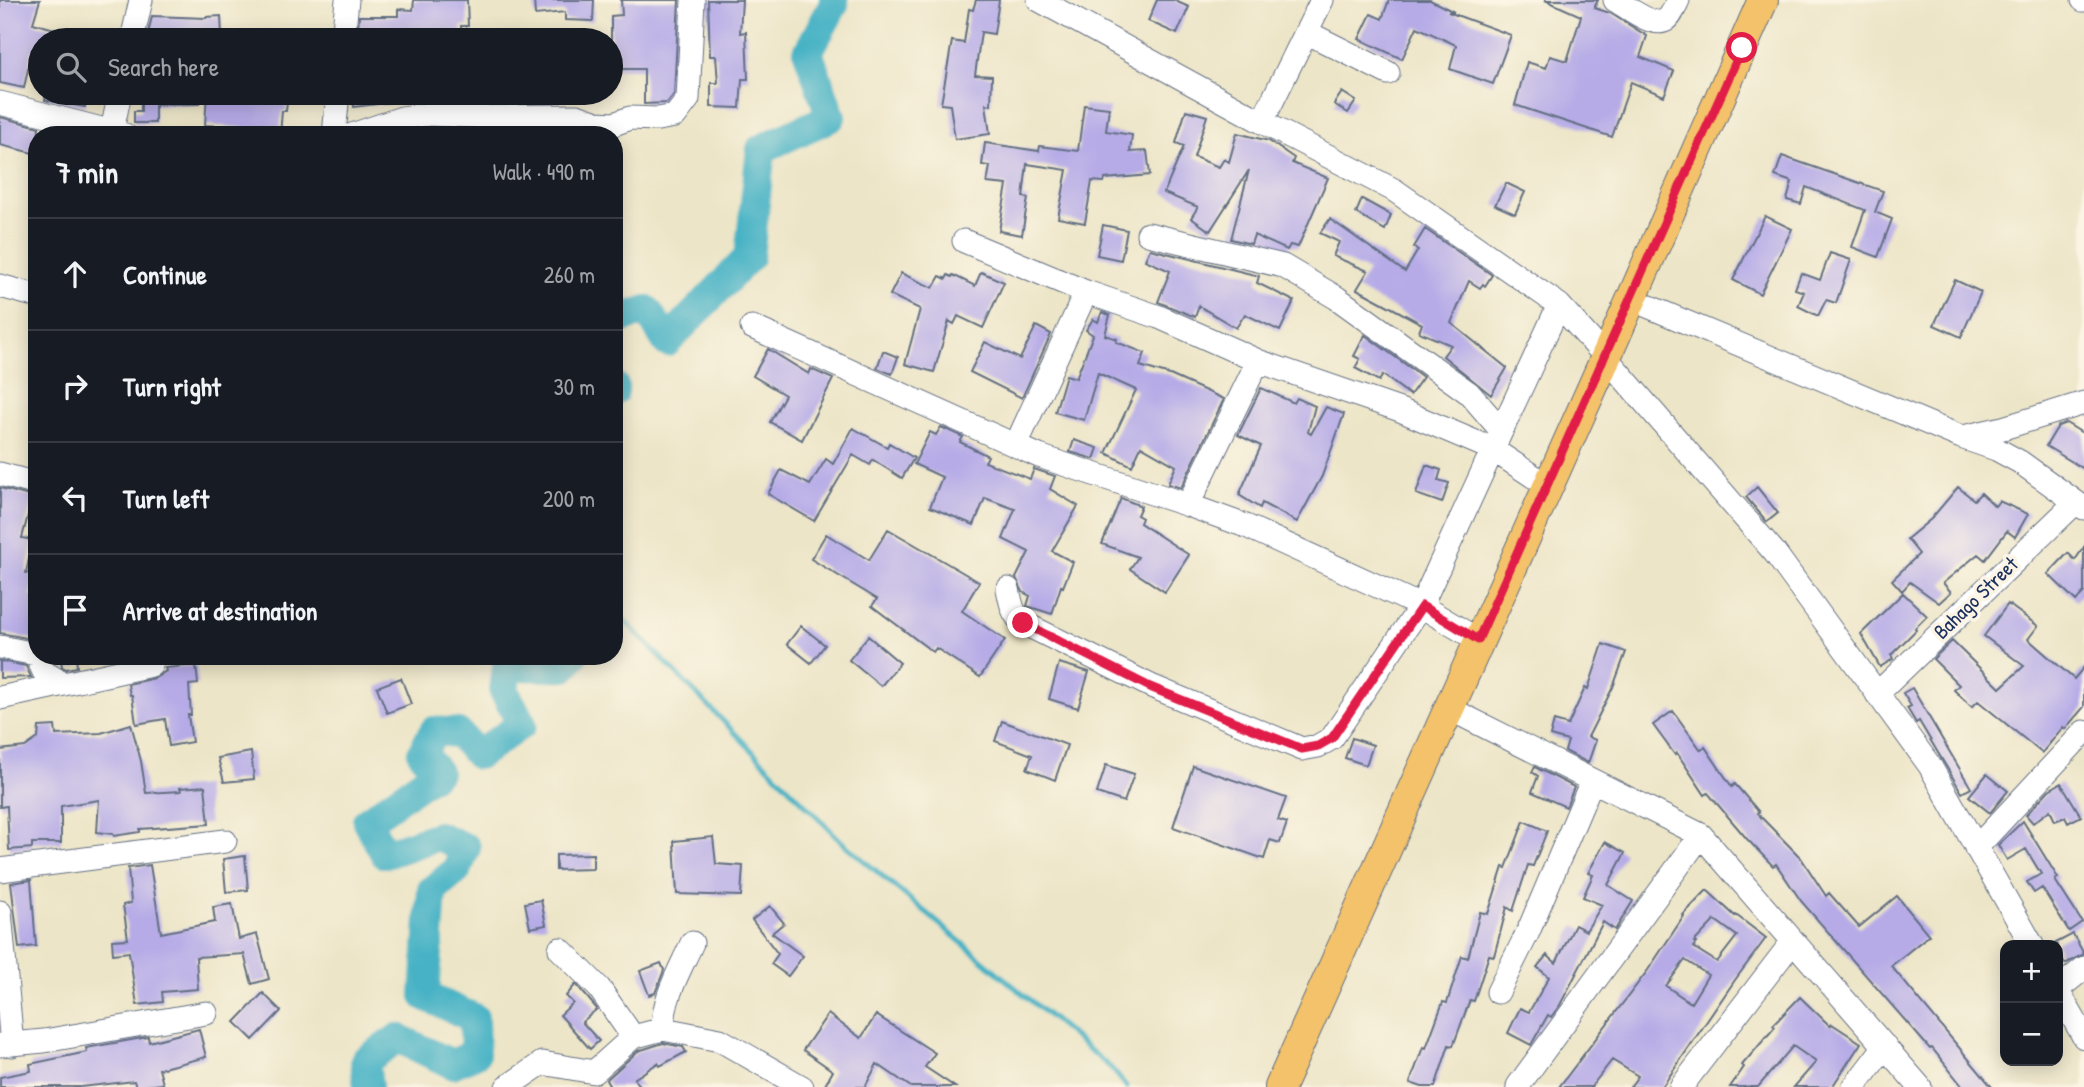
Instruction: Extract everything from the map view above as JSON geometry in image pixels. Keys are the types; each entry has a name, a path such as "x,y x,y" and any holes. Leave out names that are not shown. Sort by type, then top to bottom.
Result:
{"main road":[{"path":"1280,1087 1548,485 1611,362 1645,305 1750,47 1763,0"},
{"path":"1297,1087 1462,715 1611,362 1750,47 1780,0"}],"street":[{"path":"135,28 141,0"},
{"path":"344,28 347,0"},
{"path":"378,126 402,118 429,114 487,117 578,116 597,123 614,124 630,118 658,119 675,116 688,99 693,0"},
{"path":"1039,0 1262,122 1394,190 1559,305 1775,553 1930,766 2029,940"},
{"path":"1262,122 1322,0"},
{"path":"1615,0 1652,21 1663,21 1669,18 1678,0"},
{"path":"1307,32 1388,73"},
{"path":"0,103 86,126"},
{"path":"117,126 119,105"},
{"path":"335,126 337,105"},
{"path":"1148,234 1283,266 1337,298 1469,393 1497,439 1548,485"},
{"path":"964,242 1086,292 1159,317 1258,360 1400,410 1497,439"},
{"path":"0,286 28,294"},
{"path":"1016,446 1086,292"},
{"path":"1008,589 1017,618 1023,623 1150,687 1302,749 1318,746 1332,738 1422,606 1559,305"},
{"path":"1645,305 1961,437 1996,449 2020,462 2080,506"},
{"path":"752,327 1039,456 1245,526 1422,606 1478,640"},
{"path":"1188,505 1258,360"},
{"path":"1961,437 2003,428 2084,402"},
{"path":"0,474 28,476"},
{"name":"Bahago Street","path":"1877,694 2080,506"},
{"path":"0,647 28,652"},
{"path":"41,665 44,672 64,684"},
{"path":"0,698 151,665"},
{"path":"1462,715 1701,835 1920,1087"},
{"path":"1976,848 2084,732"},
{"path":"1498,992 1528,932 1592,781"},
{"path":"1518,1086 1701,835"},
{"path":"0,870 225,841"},
{"path":"0,912 6,1045 206,1013"},
{"path":"1681,1087 1793,942"},
{"path":"663,1029 663,1010 668,995 692,943"},
{"path":"561,949 599,988 633,1037"},
{"path":"2063,986 2084,968"},
{"path":"2063,999 2084,1037"},
{"path":"507,1087 542,1063 594,1072 633,1037 663,1029 720,1040 802,1087"},
{"path":"1854,1087 1885,1046"}],"building":[{"path":"0,0 40,0 33,23 51,28 28,28 28,69 24,88 0,83"},
{"path":"414,0 467,0 468,26 358,28 359,16 398,16 398,9 413,10"},
{"path":"534,0 594,0 593,21 565,20 565,12 535,15"},
{"path":"621,0 679,0 674,94 667,103 644,104 644,69 623,69 623,28 611,28 611,16 622,15"},
{"path":"708,0 742,0 740,33 746,32 748,79 742,79 740,108 711,107 711,83 718,83 716,56 710,56"},
{"path":"976,0 999,0 994,34 981,32 975,75 992,76 991,105 986,104 990,134 955,139 950,105 941,104 952,41 964,43 969,9 973,10"},
{"path":"1157,0 1173,0 1189,7 1177,34 1148,21"},
{"path":"1389,0 1430,0 1454,12 1448,12 1511,35 1493,84 1450,69 1456,45 1417,27 1402,59 1359,39 1371,14 1382,19"},
{"path":"1545,0 1598,0 1594,8 1610,13 1647,36 1640,57 1674,71 1664,96 1631,82 1612,137 1515,105 1527,62 1546,68 1550,56 1567,61 1581,16"},
{"path":"152,16 221,16 222,28 149,28"},
{"path":"1342,92 1356,101 1348,113 1334,104"},
{"path":"141,105 155,105 155,123 134,123 134,111 141,111"},
{"path":"206,105 287,105 286,111 282,111 281,126 205,125"},
{"path":"1084,105 1109,108 1106,131 1132,135 1130,152 1147,151 1150,175 1105,179 1104,182 1092,181 1085,223 1058,218 1067,170 1027,164 1023,197 1028,198 1022,235 999,231 1007,185 987,183 990,166 982,165 985,143 1039,151 1040,146 1078,151"},
{"path":"1186,110 1207,116 1194,157 1219,167 1224,159 1229,162 1237,133 1269,141 1294,158 1292,163 1328,178 1298,247 1290,245 1287,250 1254,235 1251,244 1231,239 1249,170 1210,231 1191,218 1198,207 1164,193 1184,146 1176,143"},
{"path":"0,117 35,126 28,126 28,152 0,145"},
{"path":"1782,156 1883,191 1875,212 1892,219 1878,257 1852,247 1865,210 1806,187 1801,204 1787,200 1792,182 1775,176"},
{"path":"1506,183 1525,192 1515,214 1495,205"},
{"path":"1362,199 1391,215 1385,230 1356,213"},
{"path":"1765,216 1792,229 1760,294 1733,280"},
{"path":"1330,219 1405,272 1418,250 1414,247 1425,229 1492,275 1485,286 1483,284 1480,288 1469,281 1451,323 1507,368 1491,395 1443,356 1451,345 1419,332 1422,324 1357,289 1368,271 1333,256 1339,242 1320,233"},
{"path":"1103,225 1127,230 1121,260 1097,255"},
{"path":"1150,249 1259,276 1257,283 1294,301 1280,331 1245,314 1236,328 1199,306 1195,317 1158,302 1170,271 1145,260"},
{"path":"1830,253 1851,260 1836,303 1826,300 1818,316 1798,306 1804,292 1795,289 1801,273 1820,280"},
{"path":"981,272 1004,282 983,328 958,316 954,324 949,321 934,372 905,364 920,309 890,295 901,273 933,288 940,276 946,279 948,275 975,286"},
{"path":"1955,280 1981,292 1961,337 1934,325"},
{"path":"1102,312 1110,315 1105,335 1145,353 1140,366 1170,375 1224,399 1181,488 1168,484 1176,466 1141,446 1132,466 1106,453 1136,390 1098,373 1084,420 1055,412 1066,375 1076,378 1093,335 1086,330 1093,319 1098,322"},
{"path":"1036,326 1051,334 1022,398 970,372 985,342 1020,359"},
{"path":"1365,335 1423,377 1410,395 1383,375 1379,381 1355,368 1360,359 1354,356"},
{"path":"768,349 809,374 811,369 833,379 802,440 770,422 785,395 753,376"},
{"path":"883,351 898,357 892,374 877,368"},
{"path":"1261,388 1294,403 1297,398 1315,406 1308,432 1311,434 1326,407 1344,414 1322,476 1297,522 1262,503 1260,508 1239,495 1261,446 1238,435"},
{"path":"2066,423 2084,434 2084,469 2046,446 2058,426"},
{"path":"941,427 963,437 960,442 988,456 985,462 1030,479 1034,469 1055,476 1050,489 1078,506 1052,551 1073,562 1063,587 1061,586 1052,614 1027,606 1030,596 1023,592 1016,578 1029,552 1003,539 1015,509 985,498 974,525 930,507 942,477 914,464 930,432 936,435"},
{"path":"853,428 887,447 889,443 914,458 902,478 873,460 870,465 853,455 814,521 768,494 781,470 810,485 826,459 833,464"},
{"path":"1074,440 1098,448 1094,459 1070,452"},
{"path":"1426,465 1441,470 1438,480 1449,483 1442,503 1416,494"},
{"path":"1757,487 1778,513 1767,522 1746,497"},
{"path":"1958,487 1974,500 1981,493 1995,506 1999,501 2028,514 2015,537 2007,531 1985,560 1978,554 1943,583 1951,592 1939,603 1910,582 1902,591 1892,580 1919,554 1907,539 1931,519"},
{"path":"0,488 28,496 28,516 22,538 28,539 28,638 0,633"},
{"path":"1121,498 1141,506 1137,515 1142,518 1140,523 1189,555 1165,592 1130,569 1138,557 1102,544"},
{"path":"888,529 979,582 962,611 1005,640 980,677 936,648 933,652 872,606 877,599 811,559 826,534 869,560"},
{"path":"2084,547 2084,592 2076,601 2048,574 2068,553 2075,560"},
{"path":"1903,593 1927,616 1891,655 1893,659 1880,667 1861,634"},
{"path":"2008,604 2038,626 2028,639 2074,679 2084,667 2084,707 2042,753 1978,701 1972,707 1954,690 1959,685 1933,659 1952,641 2000,688 2024,666 1984,636"},
{"path":"801,626 825,645 811,663 787,644"},
{"path":"868,636 900,663 881,686 849,660"},
{"path":"1603,644 1626,652 1613,687 1588,737 1596,740 1588,763 1565,751 1568,741 1550,736 1554,721 1568,725 1585,688 1588,689"},
{"path":"0,661 26,666 31,677 0,678"},
{"path":"1059,663 1089,672 1078,708 1049,699"},
{"path":"62,665 77,667 66,669"},
{"path":"196,665 198,684 189,685 191,715 188,715 192,742 169,746 165,719 136,724 128,684 155,678 166,671 165,668"},
{"path":"401,678 411,704 387,713 377,687"},
{"path":"1912,688 1971,788 1962,793 1919,721 1916,723 1907,708 1911,706 1903,693"},
{"path":"1673,711 1701,750 1705,747 1732,787 1735,784 1759,812 1757,813 1801,858 1826,896 1829,893 1859,927 1897,896 1929,935 1891,966 1992,1087 1963,1087 1932,1048 1930,1049 1801,901 1776,864 1773,866 1747,839 1708,793 1705,795 1677,753 1675,755 1653,725"},
{"path":"1002,721 1067,745 1055,780 1027,769 1032,755 995,741"},
{"path":"131,724 146,793 181,791 180,788 205,786 209,824 140,829 140,832 114,836 97,832 99,800 61,806 61,843 32,843 32,848 9,850 7,806 0,807 0,750 25,747 38,738 39,727 55,726 56,735 101,733"},
{"path":"1352,738 1373,745 1366,765 1345,758"},
{"path":"251,752 254,779 224,782 218,758"},
{"path":"1106,765 1134,774 1124,802 1097,793"},
{"path":"1193,766 1286,798 1278,820 1287,823 1280,843 1270,840 1264,859 1173,827"},
{"path":"1535,767 1574,787 1566,807 1532,792 1538,776 1532,772"},
{"path":"1987,774 2008,791 1990,813 1969,796"},
{"path":"2061,783 2081,816 2068,823 2065,817 2055,821 2050,810 2033,823 2026,815 2049,790"},
{"path":"1524,821 1547,831 1533,866 1528,865 1513,911 1507,907 1494,956 1489,955 1474,1001 1470,1000 1453,1046 1449,1045 1435,1087 1410,1083 1443,1002 1447,1003 1462,956 1468,958 1480,912 1488,914 1503,867 1506,868"},
{"path":"2023,821 2058,878 2055,880 2082,922 2069,931 2042,888 2034,893 2027,882 2041,874 2026,849 2007,860 1998,845"},
{"path":"713,837 716,864 743,866 741,896 677,894 674,841"},
{"path":"1605,842 1625,853 1608,885 1633,901 1615,930 1603,922 1560,1005 1551,1017 1548,1015 1531,1045 1508,1033 1520,1008 1529,1012 1549,977 1537,967 1547,955 1556,963 1575,925 1586,931 1602,905 1583,897 1593,875 1588,873"},
{"path":"593,854 593,869 556,870 556,855"},
{"path":"245,856 248,890 226,892 223,859"},
{"path":"150,865 161,933 215,922 213,907 232,904 239,939 257,934 269,979 252,984 244,954 196,957 198,989 162,992 163,1002 137,1005 129,952 113,954 112,940 128,939 123,905 131,903 128,868"},
{"path":"31,880 36,946 19,948 11,883"},
{"path":"1707,890 1735,916 1766,938 1662,1087 1630,1087 1638,1076 1612,1060 1591,1087 1559,1087 1648,970 1683,915","holes":["1715,920 1737,936 1717,962 1693,947 1696,943 1694,942","1685,960 1708,975 1691,1003 1666,986"]},
{"path":"541,900 546,925 530,928 525,903"},
{"path":"770,906 784,923 772,933 803,956 788,976 771,964 778,954 752,920"},
{"path":"2073,934 2084,954 2065,964 2062,940"},
{"path":"661,963 664,970 655,993 649,995 640,971"},
{"path":"576,984 597,1009 582,1022 599,1041 590,1049 560,1015 573,1003 566,996"},
{"path":"263,993 281,1011 253,1040 235,1022"},
{"path":"1800,997 1830,1026 1832,1024 1861,1043 1832,1087 1794,1087 1816,1062 1793,1046 1758,1087 1730,1087 1744,1067 1742,1065 1775,1027 1773,1025"},
{"path":"828,1014 861,1038 876,1015 935,1053 925,1067 955,1087 911,1087 877,1064 865,1087 824,1087 833,1071 803,1050"},
{"path":"199,1029 206,1057 159,1069 163,1084 136,1087 134,1081 81,1087 0,1087 0,1077 31,1071 30,1064 87,1052 86,1048 148,1037 149,1042"},
{"path":"663,1043 683,1047 686,1052 660,1066 658,1063 634,1079 642,1087 610,1087 606,1080 638,1051"}],"waterway":[{"path":"623,318 647,310 667,342 749,257 761,149 831,117 808,52 834,0"},
{"path":"623,619 843,843 1111,1068 1127,1087"},
{"path":"368,1087 365,1061 398,1038 452,1064 475,1054 474,1018 425,996 432,890 456,871 466,848 438,836 385,854 367,821 437,772 422,753 434,731 458,733 478,755 522,724 504,691 507,666 566,665"}],"route":[{"path":"1023,623 1150,687 1302,749 1318,746 1332,738 1422,606 1478,640 1742,48"}]}
